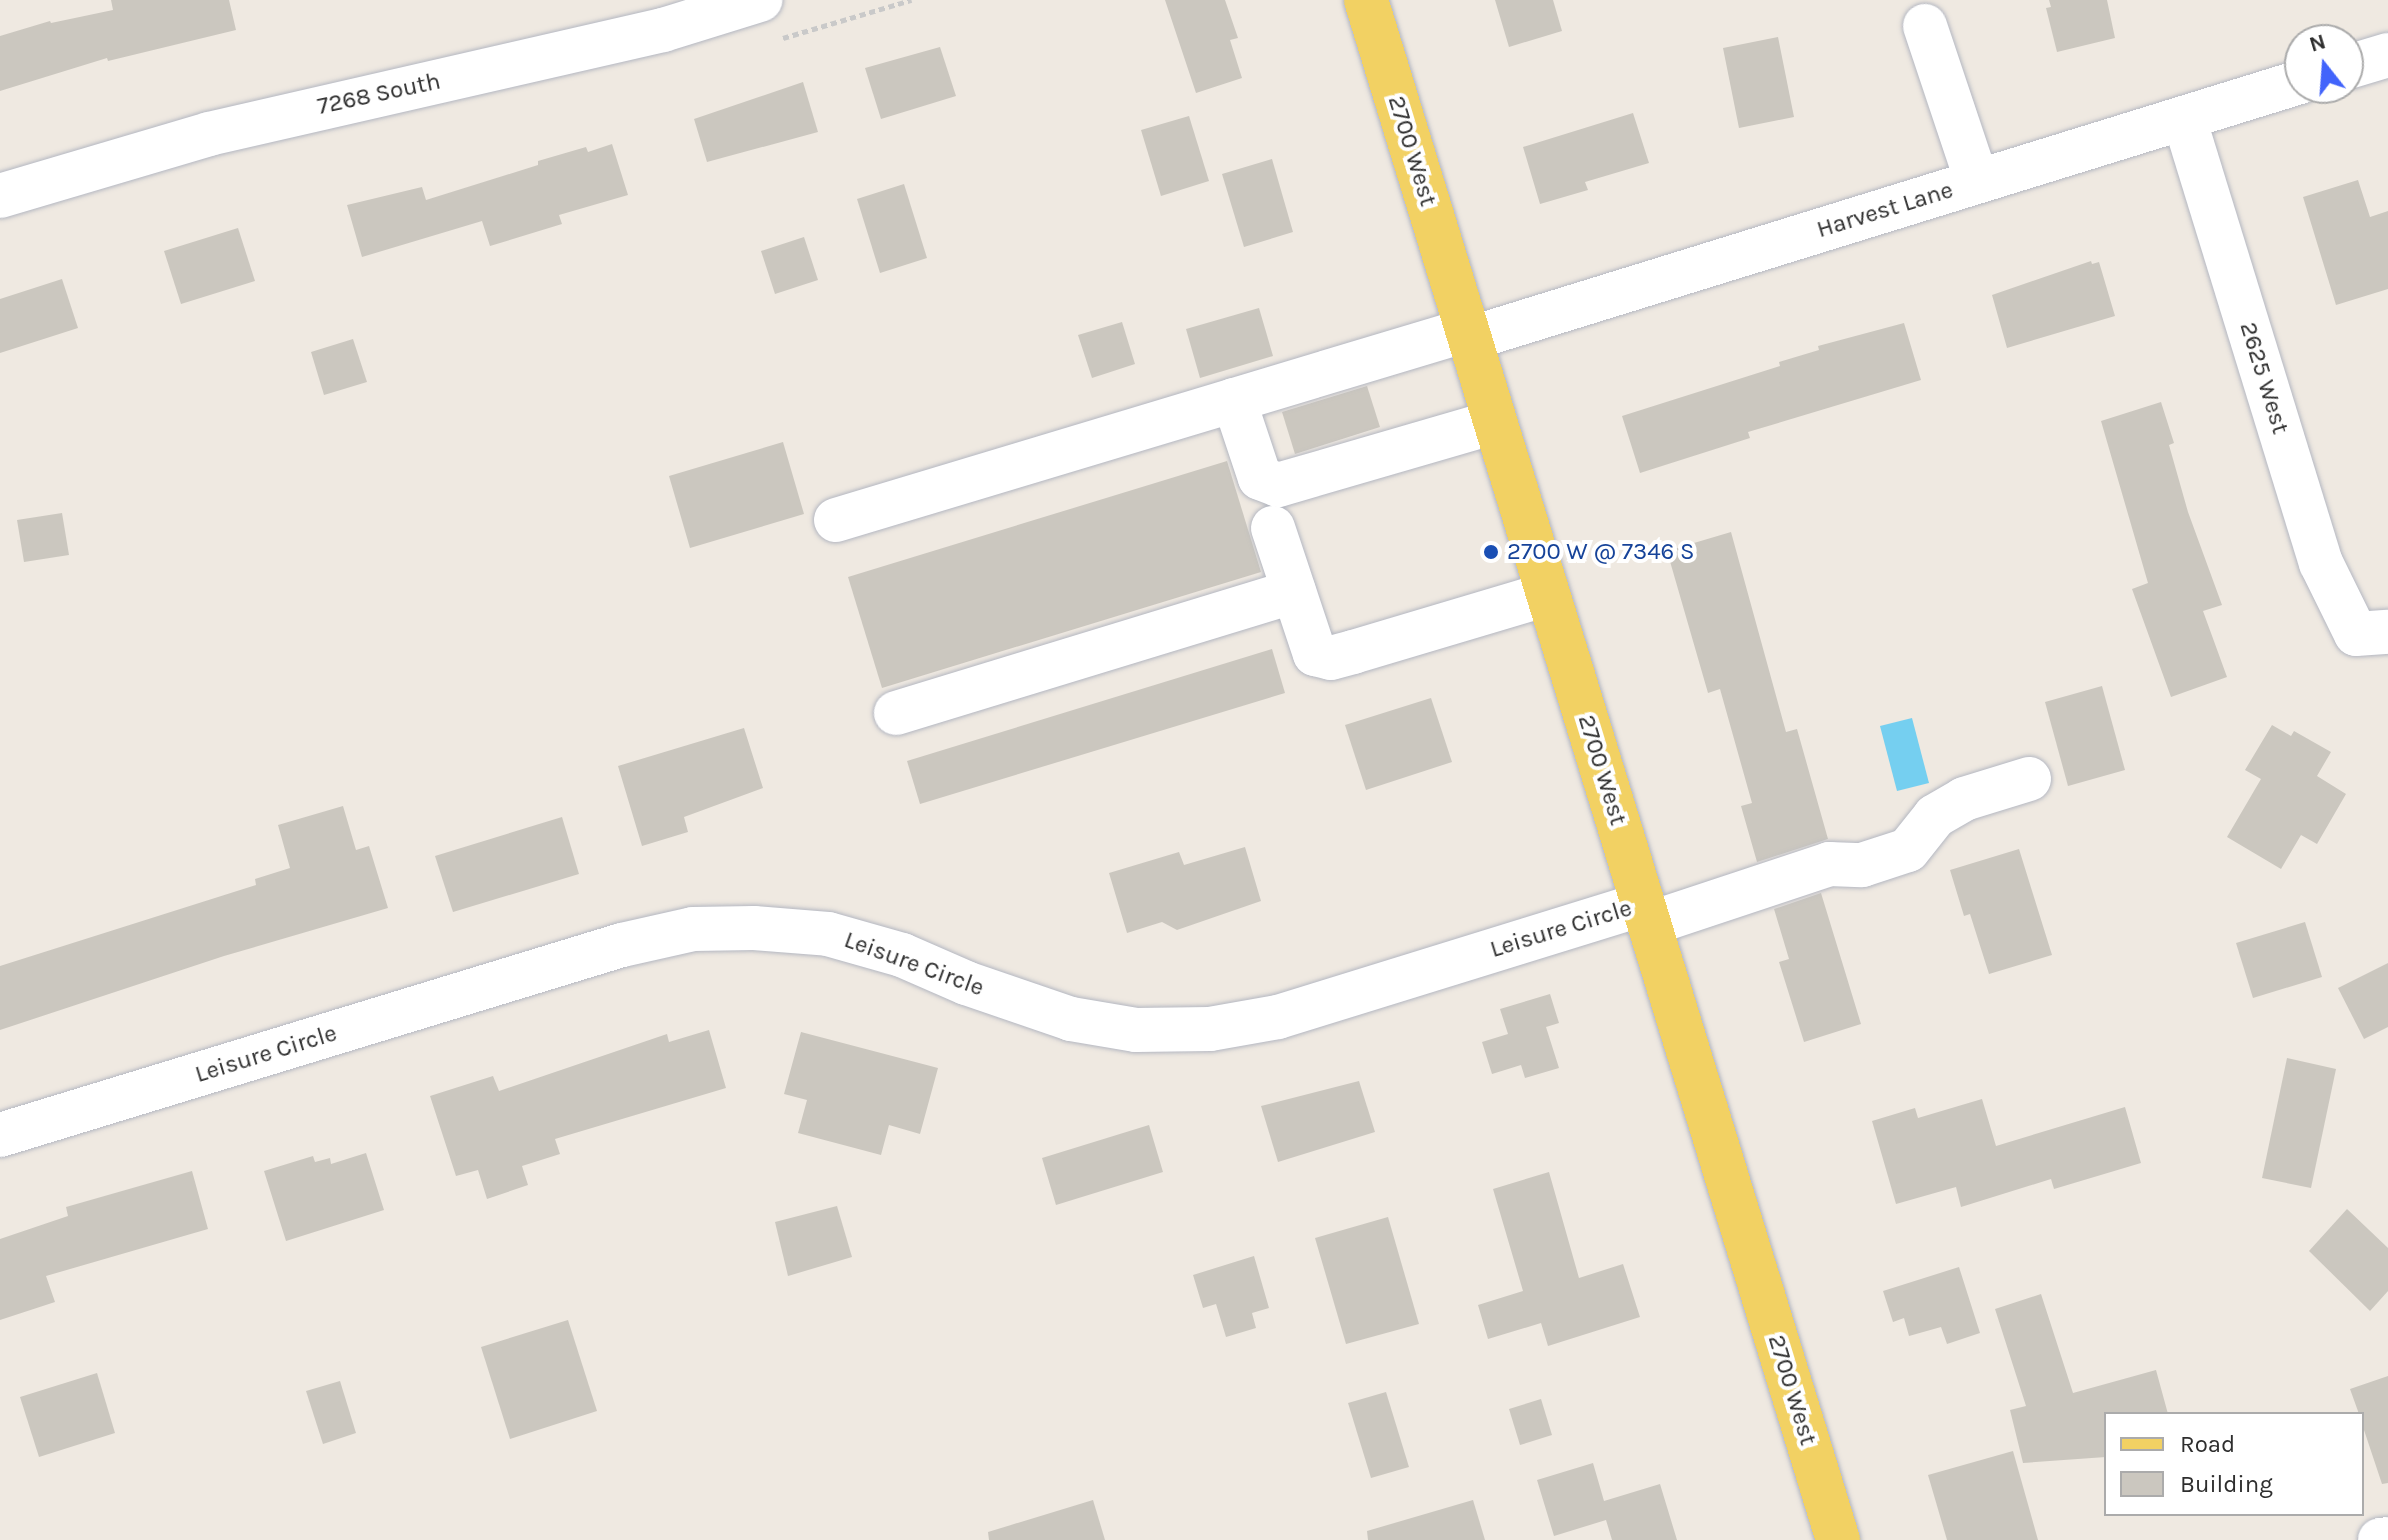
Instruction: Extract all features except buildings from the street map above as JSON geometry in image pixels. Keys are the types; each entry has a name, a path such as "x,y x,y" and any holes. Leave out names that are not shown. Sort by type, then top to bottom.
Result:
{"main road":[{"name":"2700 West","path":"1366,0 1838,1540"}],"street":[{"name":"7268 South","path":"0,196 209,134 663,30 760,0"},
{"path":"1925,26 1977,181"},
{"path":"2364,62 2388,55"},
{"name":"Harvest Lane","path":"836,520 1234,400 1468,335 2284,87"},
{"name":"2625 West","path":"2184,118 2321,563 2372,633"},
{"path":"1234,400 1260,478 1278,485 1495,422"},
{"path":"1273,528 1315,654 1331,658 1548,594"},
{"path":"896,713 1294,591"},
{"name":"Leisure Circle","path":"0,1135 622,945 693,929 754,928 828,934 902,955 966,983 1071,1019 1136,1030 1210,1029 1278,1017 1829,864 1862,865 1908,850 1935,816 1964,799 2029,779"},
{"path":"2380,1540 2388,1539"}],"water":[{"path":"1912,718 1929,783 1897,791 1880,726"}],"place":[{"name":"2700 W @ 7346 S","path":"1491,552"}]}
